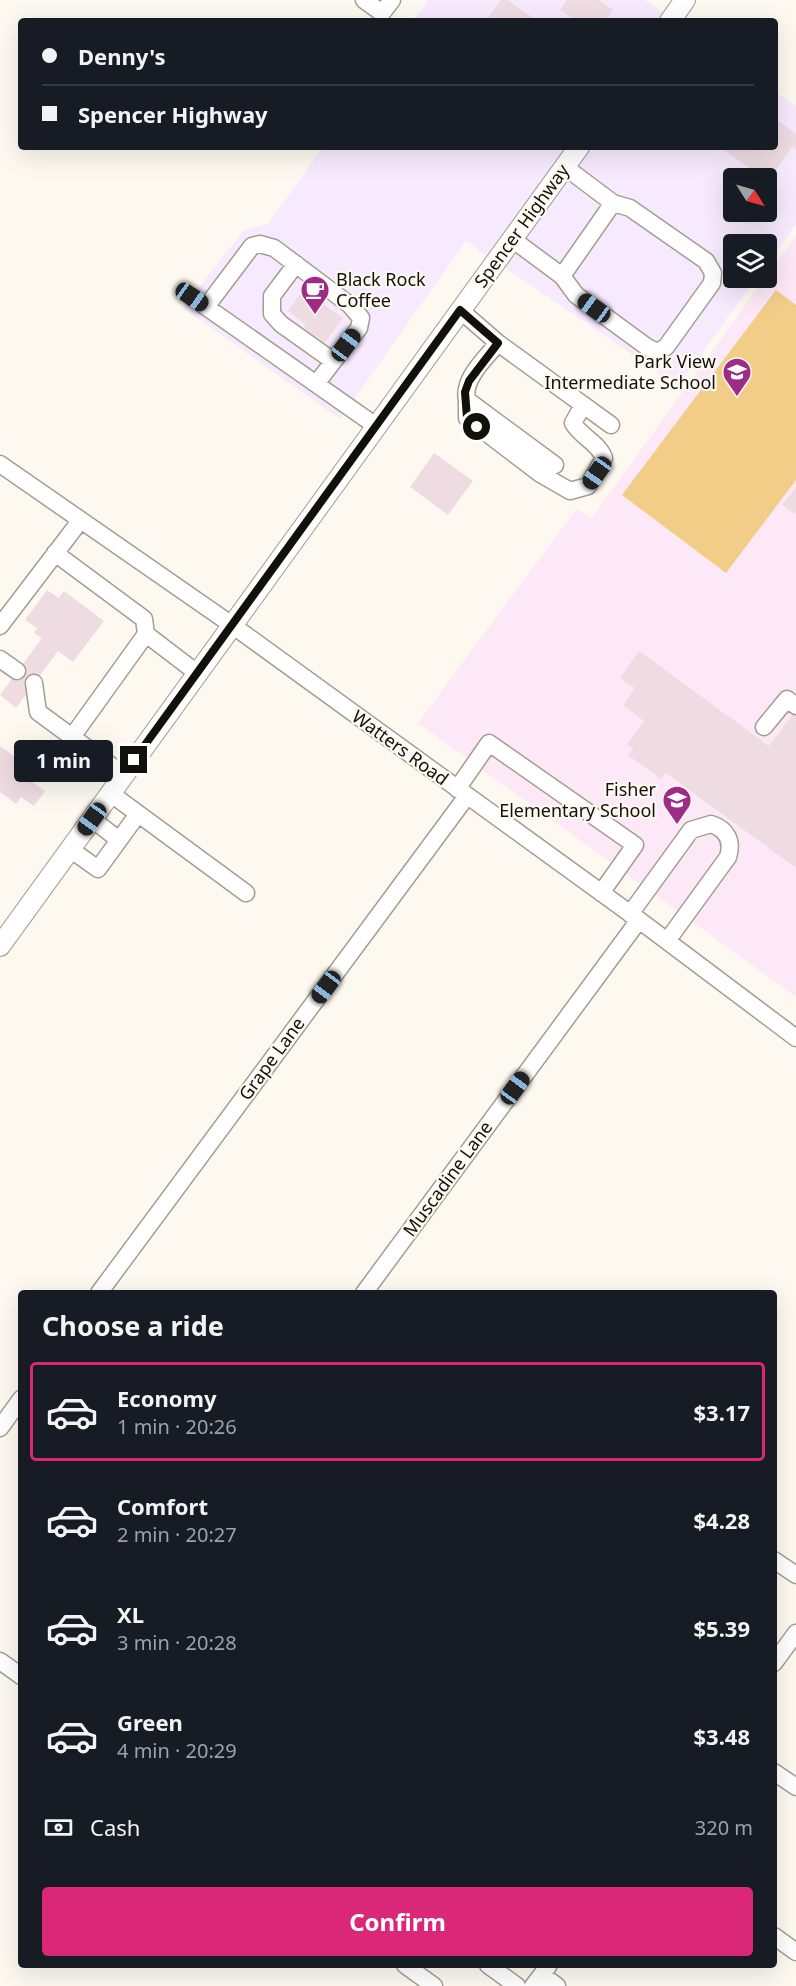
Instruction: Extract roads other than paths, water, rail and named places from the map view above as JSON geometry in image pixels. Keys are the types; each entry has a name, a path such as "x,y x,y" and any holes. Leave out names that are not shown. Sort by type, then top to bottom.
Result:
{"main road":[{"path":"672,18 686,0"},
{"name":"Spencer Highway","path":"0,946 577,150"}],"street":[{"path":"364,0 382,13 392,0"},
{"path":"512,239 562,276 576,295 657,352 666,347 712,283 713,273 705,261 630,208 613,203 565,166"},
{"path":"562,276 613,203"},
{"path":"316,384 359,328 361,318 350,305 274,248 260,244 252,246 199,302 316,384 376,426"},
{"path":"296,264 272,296 272,314 281,324 333,361"},
{"path":"460,310 498,343 611,425"},
{"path":"498,343 469,381 465,392 467,418 539,473 570,491 588,486 604,458 602,450 578,432 573,423 583,405"},
{"path":"467,400 555,465"},
{"name":"Watters Road","path":"0,464 232,625 635,917 796,1038"},
{"path":"0,626 80,521"},
{"path":"55,553 144,620 146,634 72,737"},
{"path":"146,634 198,673"},
{"path":"0,659 17,671"},
{"path":"34,683 38,712 124,775"},
{"path":"764,727 787,699 796,705"},
{"name":"Grape Lane","path":"101,1290 462,792 489,743 635,845 601,893"},
{"path":"110,794 246,893"},
{"path":"70,849 98,869 138,814"},
{"path":"92,819 119,840"},
{"name":"Muscadine Lane","path":"366,1290 635,917 691,830 711,824 724,830 730,843 728,857 667,941"},
{"path":"0,1428 18,1403"},
{"path":"777,1562 796,1575"},
{"path":"777,1659 796,1633"},
{"path":"0,1661 18,1674"},
{"path":"777,1774 796,1787"},
{"path":"777,1938 796,1952"},
{"path":"409,1968 434,1986"},
{"path":"492,1968 517,1986"},
{"path":"542,1975 557,1986"}],"place":[{"name":"Black Rock Coffee","path":"315,316"},
{"name":"Park View Intermediate School","path":"737,398"},
{"name":"Fisher Elementary School","path":"677,826"}]}
